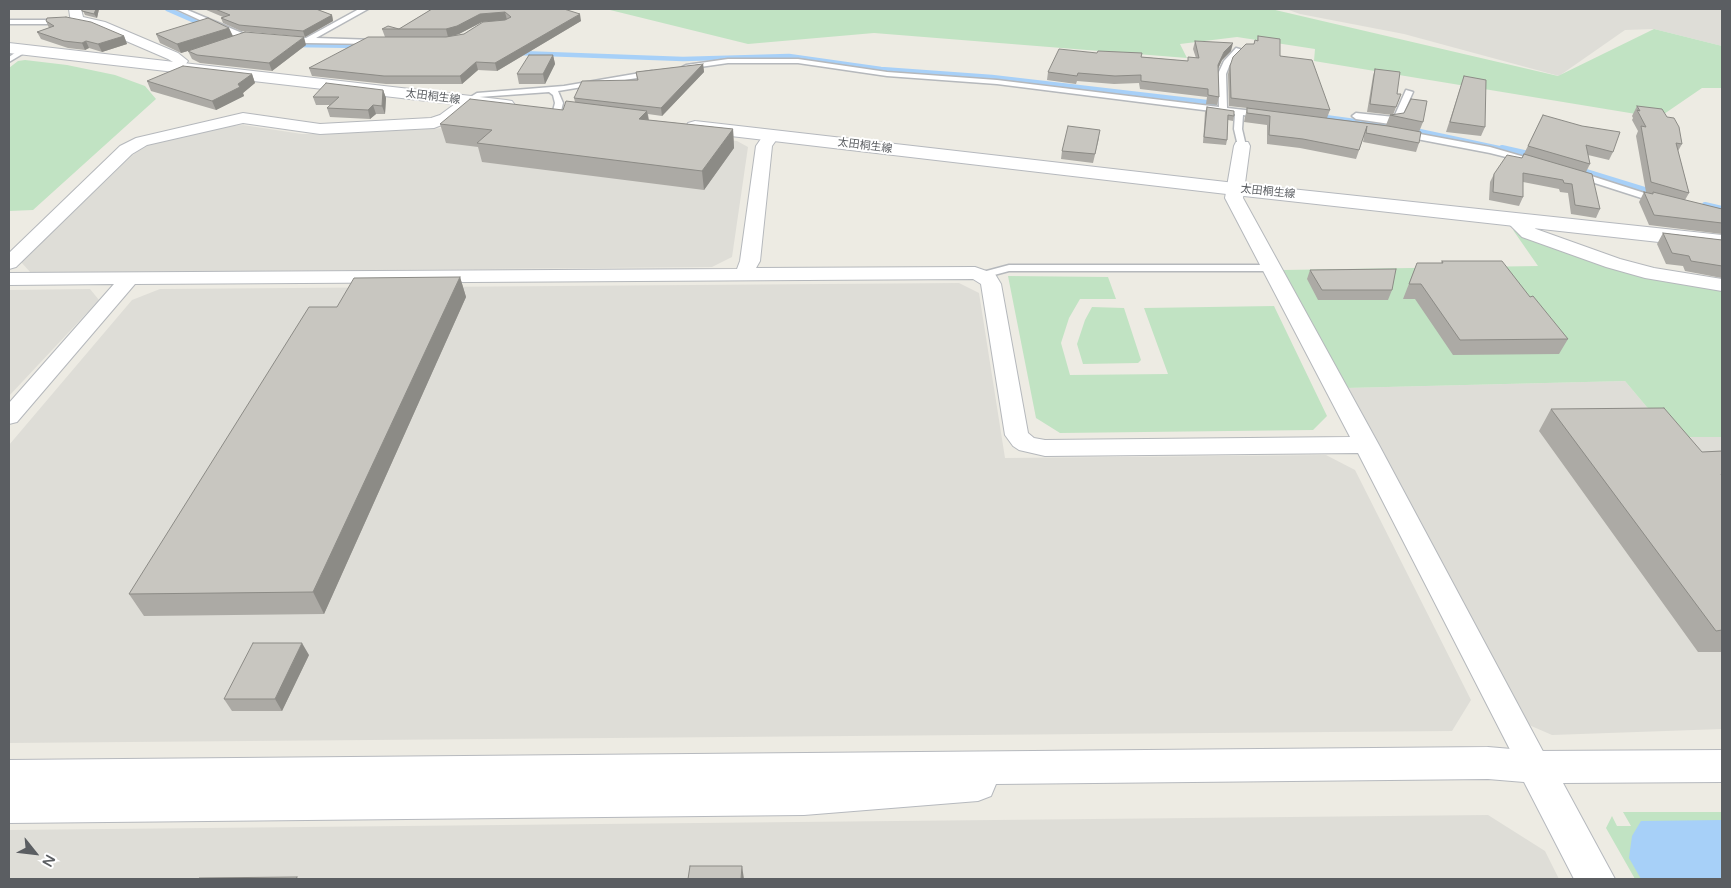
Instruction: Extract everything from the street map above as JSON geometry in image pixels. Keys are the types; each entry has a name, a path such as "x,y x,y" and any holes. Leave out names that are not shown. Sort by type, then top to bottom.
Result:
{"street":[{"path":"76,15 181,61"},
{"name":"太田桐生線","path":"14,52 181,61 468,101 577,113"},
{"path":"9,263 126,150 142,141 242,118 320,129 434,123 446,118 468,101"},
{"name":"太田桐生線","path":"674,124 1235,189 1722,242"},
{"path":"744,274 750,261 764,146 771,136"},
{"path":"1242,146 1234,198 1367,445 1595,879"},
{"path":"1513,219 1529,232 1613,263 1652,274 1722,285"},
{"path":"9,279 968,272 983,275 991,284 1017,435 1020,440 1027,444 1045,448 1367,445"},
{"path":"9,417 130,278"},
{"path":"9,776 1488,763 1535,767 1722,766"},
{"path":"9,806 804,798 976,784 1494,778 1535,767"}],"lane":[{"path":"180,9 245,37 263,38"},
{"path":"306,42 364,9"},
{"path":"9,22 76,15"},
{"path":"235,41 245,37"},
{"path":"280,39 306,42 380,42"},
{"path":"1223,106 1222,74 1227,63 1239,50"},
{"path":"673,70 728,62 798,61 886,74 997,82 1223,106 1239,112 1276,116"},
{"path":"468,101 477,94 551,89 664,71"},
{"path":"551,89 557,94 560,103 557,110"},
{"path":"1356,116 1390,121 1398,119 1409,92"},
{"path":"1239,112 1238,129 1242,146"},
{"path":"1390,121 1389,131 1490,150 1549,165"},
{"path":"1573,173 1663,202"},
{"path":"983,275 1009,268 1272,268"}],"shaded area":[{"path":"1286,9 1722,9 1722,46 1654,29 1625,30 1559,76 1404,34 1300,14"},
{"path":"566,122 737,141 748,147 732,257 712,267 31,273 21,262 138,150 150,144 228,126 243,125 302,134 327,134"},
{"path":"959,283 979,293 1005,458 1326,455 1355,470 1471,700 1452,731 9,743 9,445 132,300 160,289"},
{"path":"90,289 99,300 9,396 9,290"},
{"path":"1625,381 1672,437 1722,437 1722,729 1552,735 1529,725 1346,388"},
{"path":"1488,815 1545,851 1559,879 9,879 9,830"}],"green space":[{"path":"606,9 1271,9 1558,76 1654,29 1722,46 1722,88 1702,88 1664,114 1636,114 1314,61 1315,49 1237,37 1180,44 1187,58 874,33 748,44"},
{"path":"25,60 67,65 115,75 145,86 156,99 33,210 9,211 9,68 18,61"},
{"path":"1513,230 1616,269 1652,279 1722,290 1722,437 1672,437 1625,381 1346,388 1283,270 1538,266"},
{"path":"1008,276 1108,277 1116,299 1080,299 1069,318 1061,343 1070,375 1168,374 1144,308 1274,306 1327,416 1313,430 1060,433 1036,418"},
{"path":"1092,307 1124,308 1141,360 1138,363 1083,364 1077,344 1085,320"},
{"path":"1623,812 1722,812 1722,879 1635,879 1606,828 1612,816 1617,826 1631,826"}],"water":[{"path":"1722,820 1722,879 1641,879 1629,858 1632,836 1641,821"}],"building":[{"path":"82,9 96,9 94,14 82,11"},
{"path":"215,9 316,9 332,15 303,31 239,25 221,18 230,15"},
{"path":"432,9 564,9 580,14 495,63 476,62 460,76 384,76 309,68 368,37 446,37 464,34 483,22 505,20 511,17 505,12 480,14 457,26 446,29 399,29"},
{"path":"66,17 91,22 124,36 98,44 86,41 82,43 64,41 37,32 54,26 46,21 47,18"},
{"path":"208,18 229,28 177,44 156,34"},
{"path":"388,26 399,29 382,29"},
{"path":"245,32 304,37 269,63 197,55 188,51"},
{"path":"1258,36 1280,39 1280,56 1312,60 1330,110 1231,98 1230,66 1233,57 1246,44 1254,44 1255,40 1258,41"},
{"path":"1195,41 1233,43 1224,52 1218,65 1219,97 1208,95 1208,89 1141,81 1141,75 1115,76 1078,73 1077,76 1048,72 1059,49 1097,53 1098,51 1142,53 1141,57 1188,61 1188,57 1199,58"},
{"path":"529,55 553,55 543,74 517,74"},
{"path":"703,64 661,108 574,98 582,81 638,80 636,72"},
{"path":"183,66 252,74 238,84 240,87 212,101 147,81"},
{"path":"1375,69 1400,72 1397,94 1401,94 1396,107 1370,104"},
{"path":"1464,76 1486,80 1485,127 1450,122"},
{"path":"326,83 383,90 382,106 373,105 368,110 327,108 339,97 313,97"},
{"path":"470,99 563,110 566,101 647,111 639,119 733,129 702,171 477,143 492,130 440,124"},
{"path":"1411,99 1427,101 1423,122 1390,115 1404,113"},
{"path":"1637,106 1662,109 1667,117 1674,118 1679,127 1682,144 1676,143 1689,193 1651,182 1641,126 1646,127 1637,110 1640,111"},
{"path":"1207,107 1234,111 1234,116 1228,115 1227,140 1204,137"},
{"path":"1247,108 1421,132 1419,143 1366,133 1367,126 1359,150 1303,139 1269,135 1270,116 1247,113"},
{"path":"1543,115 1582,126 1620,132 1613,152 1586,145 1590,164 1528,146"},
{"path":"1068,126 1100,130 1095,154 1062,151"},
{"path":"1524,154 1592,174 1600,209 1575,205 1572,184 1564,183 1563,180 1523,173 1523,197 1493,192 1494,174 1507,155 1522,158"},
{"path":"1644,192 1653,194 1653,192 1722,209 1722,223 1654,215"},
{"path":"1663,233 1722,240 1722,266 1691,261 1689,256 1672,253"},
{"path":"1442,261 1502,261 1530,297 1533,296 1568,339 1460,340 1421,284 1409,284 1417,263 1443,263"},
{"path":"1396,269 1392,290 1322,290 1310,270"},
{"path":"460,277 313,592 129,594 309,307 337,307 354,278"},
{"path":"1664,408 1702,452 1722,451 1722,630 1716,631 1551,409"},
{"path":"253,643 302,643 275,699 224,699"},
{"path":"690,866 742,866 741,879 688,879"},
{"path":"297,877 296,879 198,879 199,878"}],"waterway":[{"path":"167,9 206,26"},
{"path":"297,45 361,46"},
{"path":"519,53 683,59 789,56 881,69 992,77 1215,103"},
{"path":"1318,116 1398,127"},
{"path":"1410,129 1508,150"},
{"path":"1502,148 1533,155"},
{"path":"1577,169 1655,193"},
{"path":"1705,205 1722,209"}]}
